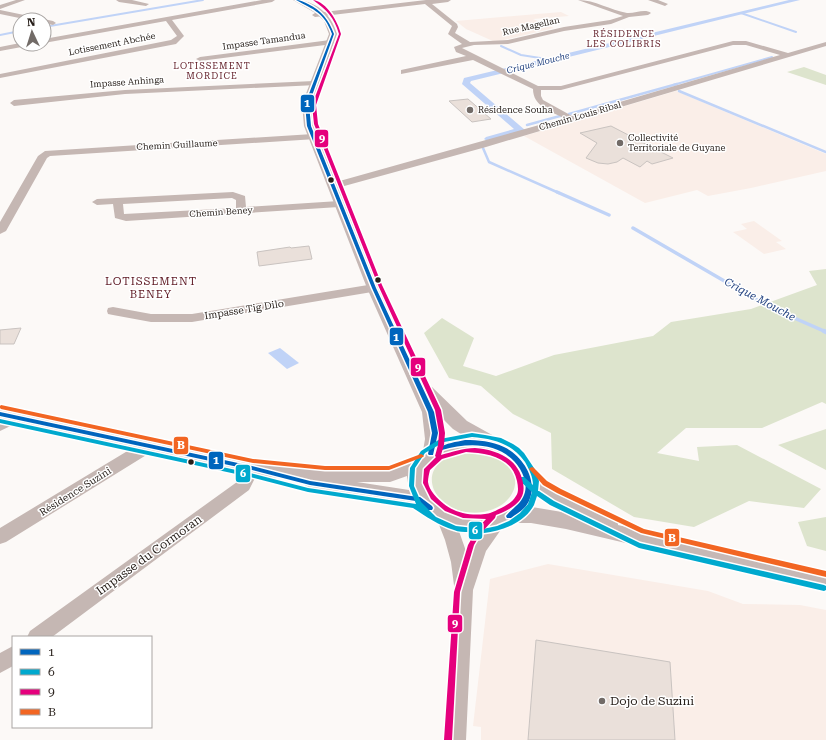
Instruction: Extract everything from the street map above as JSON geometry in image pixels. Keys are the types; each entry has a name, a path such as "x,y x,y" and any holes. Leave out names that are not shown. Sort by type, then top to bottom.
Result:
{"main road":[{"path":"289,0 317,13"},
{"path":"297,0 317,13 326,32 326,39 330,42 307,104 307,114 313,137 339,204 374,288 431,412 436,443 417,476 418,490 437,512"},
{"path":"418,382 460,425 507,452 520,462 527,474 541,488 580,510 641,538"},
{"path":"5,419 150,445 310,483 418,499 437,512 465,523 484,524 505,518 546,518 641,538 826,581"},
{"path":"252,468 325,475 386,475 405,471 427,459 441,448 457,443 474,442 495,446"},
{"path":"505,518 526,502 529,488 527,474"}],"street":[{"path":"0,7 22,0"},
{"path":"119,0 146,4"},
{"name":"Lotissement Abchée","path":"52,40 272,0"},
{"path":"374,0 387,7"},
{"path":"317,13 448,0"},
{"path":"581,0 627,15"},
{"path":"651,0 665,4"},
{"path":"426,2 455,25 451,34 468,44"},
{"path":"0,12 12,14"},
{"name":"Rue Magellan","path":"468,44 508,42 576,26 616,21 626,17 627,15 648,13"},
{"name":"Lotissement Abchée","path":"0,76 173,42 181,36 168,19"},
{"name":"Impasse Tamandua","path":"200,59 330,42"},
{"path":"468,44 458,47 459,50 537,88 561,88 733,43 746,43 788,56"},
{"name":"Chemin Louis Ribal","path":"333,186 476,147 826,44"},
{"path":"0,49 12,47"},
{"path":"404,72 474,57"},
{"name":"Impasse Anhinga","path":"14,103 125,92 314,83"},
{"path":"537,88 537,96 540,102 570,119"},
{"name":"Chemin Guillaume","path":"0,231 45,154 53,152 313,137"},
{"path":"97,202 233,195 241,198 241,210"},
{"name":"Chemin Beney","path":"118,201 119,216 121,218 339,204"},
{"name":"Impasse Tig Dilo","path":"113,311 151,318 192,318 374,288"},
{"name":"Résidence Suzini","path":"0,537 150,445"},
{"name":"Impasse du Cormoran","path":"38,636 243,486 252,468"},
{"path":"437,512 454,540 464,593"},
{"path":"455,740 464,593 473,558 484,535 505,518"},
{"path":"0,664 12,656"}],"shaded area":[{"path":"561,12 569,16 533,19 554,28 495,42 466,29 456,21"},
{"path":"676,91 826,154 826,171 708,196 697,190 645,203 524,136"},
{"path":"754,221 782,241 776,242 786,249 764,254 733,232 747,229 741,224"},
{"path":"548,564 708,591 743,604 800,605 826,610 826,740 481,740 481,727 473,726 490,579"}],"green space":[{"path":"804,67 826,75 826,85 787,72"},
{"path":"826,269 826,404 822,402 762,428 686,428 657,453 699,461 697,447 737,445 821,489 804,508 749,501 694,527 634,517 552,469 551,433 513,414 481,386 449,378 424,333 442,318 474,338 463,366 496,376 554,355 653,336 671,322 751,309 817,285 809,271"},
{"path":"826,429 826,470 778,445"},
{"path":"472,451 493,455 512,469 515,478 515,487 511,495 504,503 483,512 465,512 450,507 439,498 433,487 432,475 438,464 451,456"},
{"path":"826,517 826,551 807,546 798,522"}],"water":[{"path":"280,348 299,363 287,369 268,353"}],"building":[{"name":"Résidence Souha","path":"468,99 491,119 472,122 449,101"},
{"name":"Collectivité Territoriale de Guyane","path":"611,126 673,158 652,164 647,161 640,167 623,158 617,162 608,164 598,163 586,158 597,143 580,133"},
{"path":"309,246 312,259 259,266 257,252"},
{"path":"21,328 14,344 0,344 0,330"},
{"name":"Dojo de Suzini","path":"536,640 670,662 675,740 528,740"}],"waterway":[{"path":"52,26 203,0"},
{"name":"Crique Mouche","path":"489,139 521,130 466,84 467,80 797,0"},
{"path":"741,13 796,32"},
{"path":"0,35 12,33"},
{"path":"501,46 521,55 553,60"},
{"path":"673,85 772,57"},
{"path":"569,114 677,84"},
{"path":"679,91 826,152"},
{"path":"527,125 560,116"},
{"name":"Crique Mouche","path":"483,148 489,162 559,193"},
{"name":"Crique Mouche","path":"557,192 609,215"},
{"name":"Crique Mouche","path":"633,228 769,307 826,332 824,331"}],"transit line":[{"name":"1","path":"297,0 320,12 331,27 333,34 307,104 309,126 374,288 431,412 435,433 431,454"},
{"name":"9","path":"314,0 331,14 340,34 314,105 316,124 380,285 438,410 442,433 438,456"},
{"name":"B","path":"1,407 253,461 325,468 389,468 421,456"},
{"name":"1","path":"0,414 252,468 310,483 418,499 430,508"},
{"name":"6","path":"0,421 250,475 308,490 415,506 426,514"},
{"name":"6","path":"472,435 485,436 512,445 522,454 532,468 536,481 535,493 531,505 522,515 511,523 498,528 483,531 455,528 433,519 419,504 412,486 413,468 423,452 442,440 472,435"},
{"name":"1","path":"442,448 449,445 473,442 489,444 503,449"},
{"name":"1","path":"442,448 458,444 473,443 503,449"},
{"name":"1","path":"503,449 510,453 521,464 528,479 529,487 528,495 524,504 509,516"},
{"name":"1","path":"503,449 520,465 529,485 525,500 518,509 509,516"},
{"name":"9","path":"466,450 475,450 502,457 515,468 519,476 521,490 519,496 513,504 486,517 466,517 447,509 433,497 425,483 427,469 440,457 466,450"},
{"name":"B","path":"532,469 545,483 559,491 643,531 826,574"},
{"name":"6","path":"522,479 537,493 552,503 639,545 824,588"},
{"name":"9","path":"448,740 457,592 471,545 479,531 493,516"}],"place":[{"name":"Résidence Souha","path":"470,110"},
{"name":"Collectivité Territoriale de Guyane","path":"620,143"},
{"name":"Dojo de Suzini","path":"602,701"}],"district":[{"name":"RÉSIDENCE LES COLIBRIS","path":"624,40"},
{"name":"LOTISSEMENT MORDICE","path":"212,72"},
{"name":"LOTISSEMENT BENEY","path":"151,287"}]}
